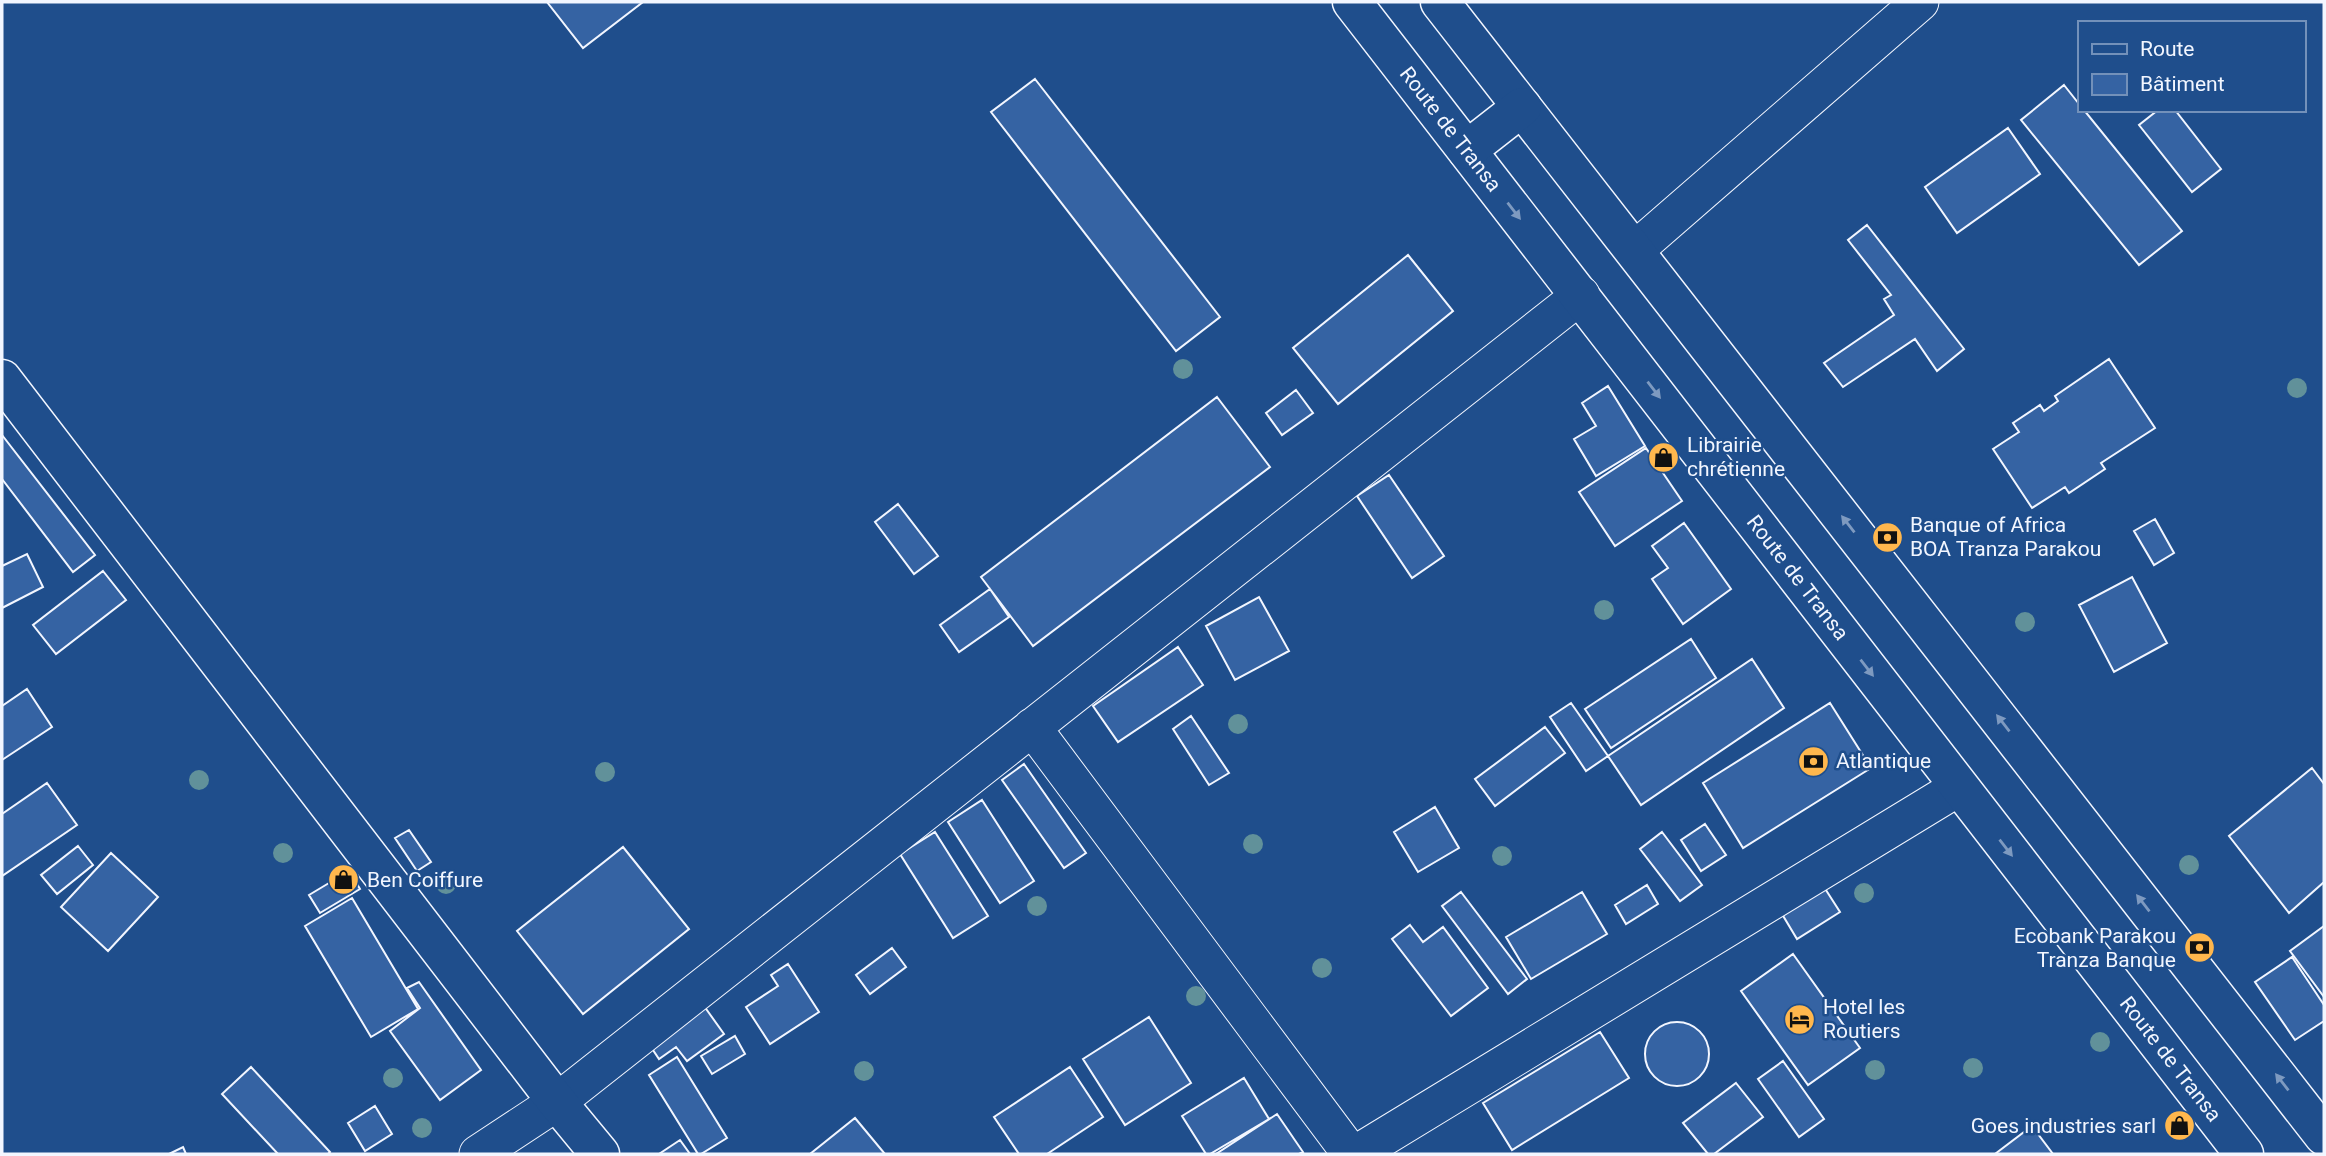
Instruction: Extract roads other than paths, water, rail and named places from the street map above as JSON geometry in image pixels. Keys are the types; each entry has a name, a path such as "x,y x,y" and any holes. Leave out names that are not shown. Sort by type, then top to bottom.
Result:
{"main road":[{"name":"Route de Transa","path":"1352,2 2245,1154"},
{"path":"1440,2 2324,1136"},
{"path":"1467,150 1522,107"},
{"path":"2,379 557,1102 600,1154"}],"street":[{"path":"1635,250 1920,2"},
{"path":"478,1154 557,1102 1581,295"},
{"path":"1032,727 1353,1154 1959,787"}],"place":[{"name":"Librairie chrétienne","path":"1664,457"},
{"name":"Banque of Africa BOA Tranza Parakou","path":"1887,537"},
{"name":"Atlantique","path":"1813,761"},
{"name":"Ben Coiffure","path":"344,880"},
{"name":"Ecobank Parakou Tranza Banque","path":"2199,948"},
{"name":"Hotel les Routiers","path":"1800,1019"},
{"name":"Goes industries sarl","path":"2179,1126"}]}
